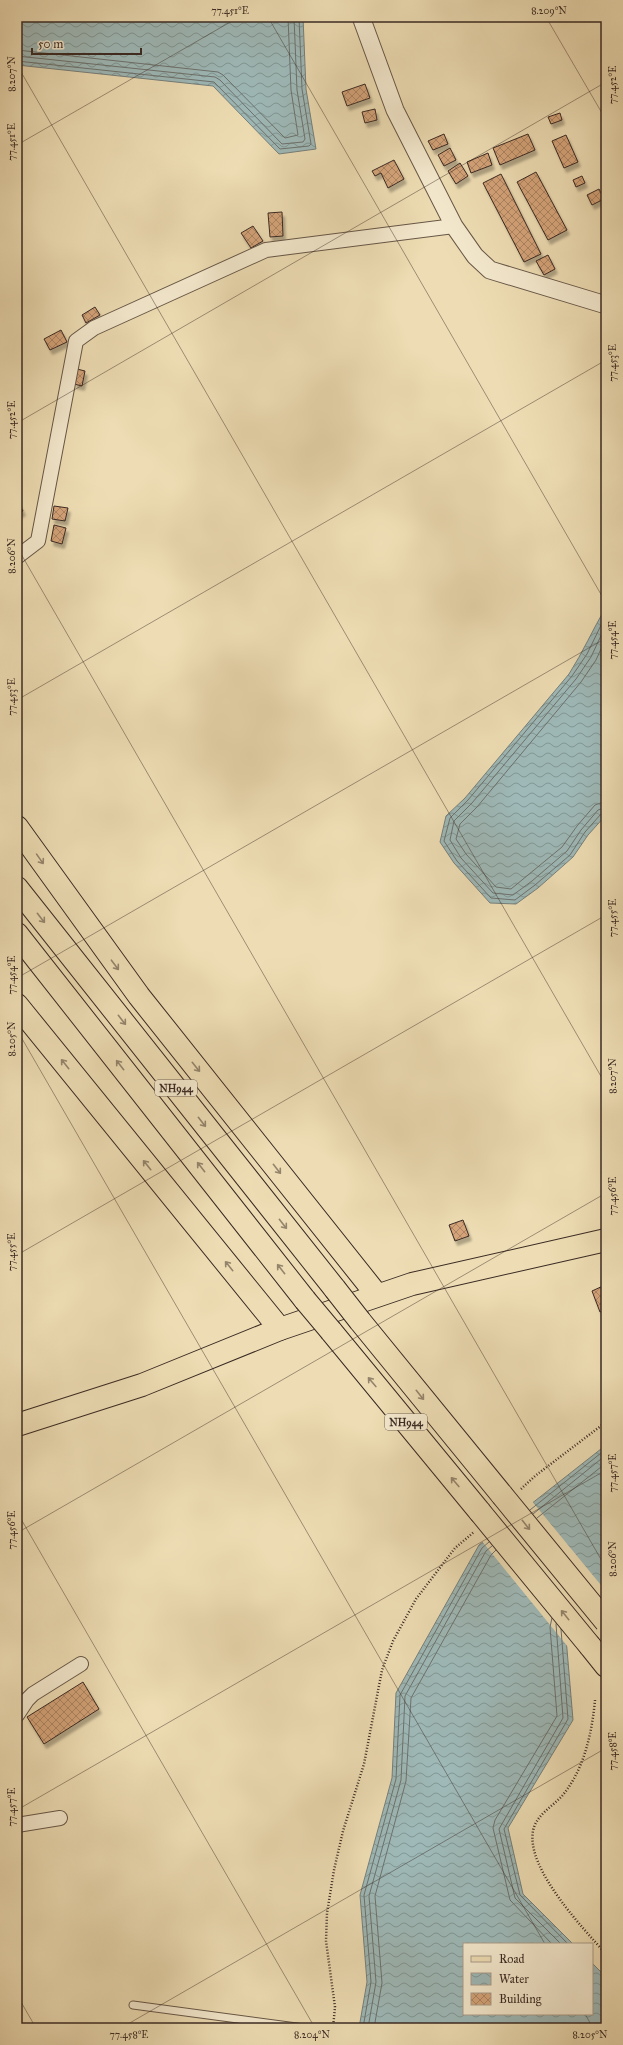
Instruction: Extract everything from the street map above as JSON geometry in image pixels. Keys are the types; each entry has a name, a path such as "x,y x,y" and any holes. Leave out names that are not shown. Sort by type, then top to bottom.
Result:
{"main road":[{"path":"17,827 139,996 377,1295"},
{"name":"NH944","path":"17,888 360,1321 510,1493 606,1622"},
{"name":"NH944","path":"17,934 331,1332 477,1522 590,1646 606,1666"},
{"path":"17,1005 280,1329"},
{"path":"17,1425 142,1385 280,1329 412,1284 606,1240"}],"street":[{"path":"361,17 395,110 454,226 475,256 490,270 606,305"},
{"path":"17,557 38,542 76,340 94,328 266,250 454,226"},
{"path":"17,1716 27,1700 33,1694 81,1664"},
{"path":"17,1825 60,1818"}],"lane":[{"path":"133,2005 304,2028"}],"path":[{"path":"510,1493 606,1422"},
{"path":"333,2028 334,2007 326,1941 328,1913 334,1870 343,1831 364,1764 382,1670 393,1641 416,1600 455,1548 477,1522"},
{"path":"594,1700 592,1726 576,1774 562,1796 542,1814 533,1831 534,1851 544,1874 567,1911 606,1954"}],"water":[{"path":"17,17 303,17 306,89 316,149 279,154 213,86 17,65"},
{"path":"606,607 606,815 588,835 573,857 538,888 516,904 490,903 454,863 440,842 446,816 465,798 569,674"},
{"path":"606,1445 606,1586 565,1626 573,1720 508,1828 523,1894 572,1943 463,1943 463,2015 593,2015 593,1964 606,1977 606,2028 359,2028 367,1982 360,1895 392,1778 396,1693 479,1545"}],"pier":[{"path":"531,1500 605,1590 567,1627 568,1647 481,1540"}],"building":[{"path":"365,84 370,98 347,106 342,92"},
{"path":"375,109 377,120 365,123 362,112"},
{"path":"560,113 562,120 551,124 548,117"},
{"path":"444,134 448,144 433,150 428,141"},
{"path":"528,134 535,150 500,165 493,148"},
{"path":"566,135 578,162 564,168 552,141"},
{"path":"450,148 456,160 444,166 438,155"},
{"path":"488,153 492,165 471,173 467,162"},
{"path":"394,160 404,179 388,188 381,173 375,176 372,171"},
{"path":"460,163 468,176 456,184 448,171"},
{"path":"536,172 567,230 548,240 517,182"},
{"path":"501,174 541,254 524,262 483,183"},
{"path":"582,176 585,183 576,187 573,180"},
{"path":"599,189 604,199 592,205 587,195"},
{"path":"282,212 283,236 270,237 268,213"},
{"path":"253,226 263,241 251,248 241,233"},
{"path":"548,255 555,269 544,275 536,261"},
{"path":"95,307 100,315 86,323 82,315"},
{"path":"61,330 67,342 50,350 44,339"},
{"path":"77,369 85,371 82,386 74,384"},
{"path":"17,500 23,511 17,515"},
{"path":"54,506 68,508 65,521 52,519"},
{"path":"54,525 66,528 62,544 51,541"},
{"path":"463,1220 469,1236 455,1241 449,1225"},
{"path":"605,1285 606,1310 600,1312 592,1291"},
{"path":"83,1682 99,1709 44,1744 27,1717"}]}
